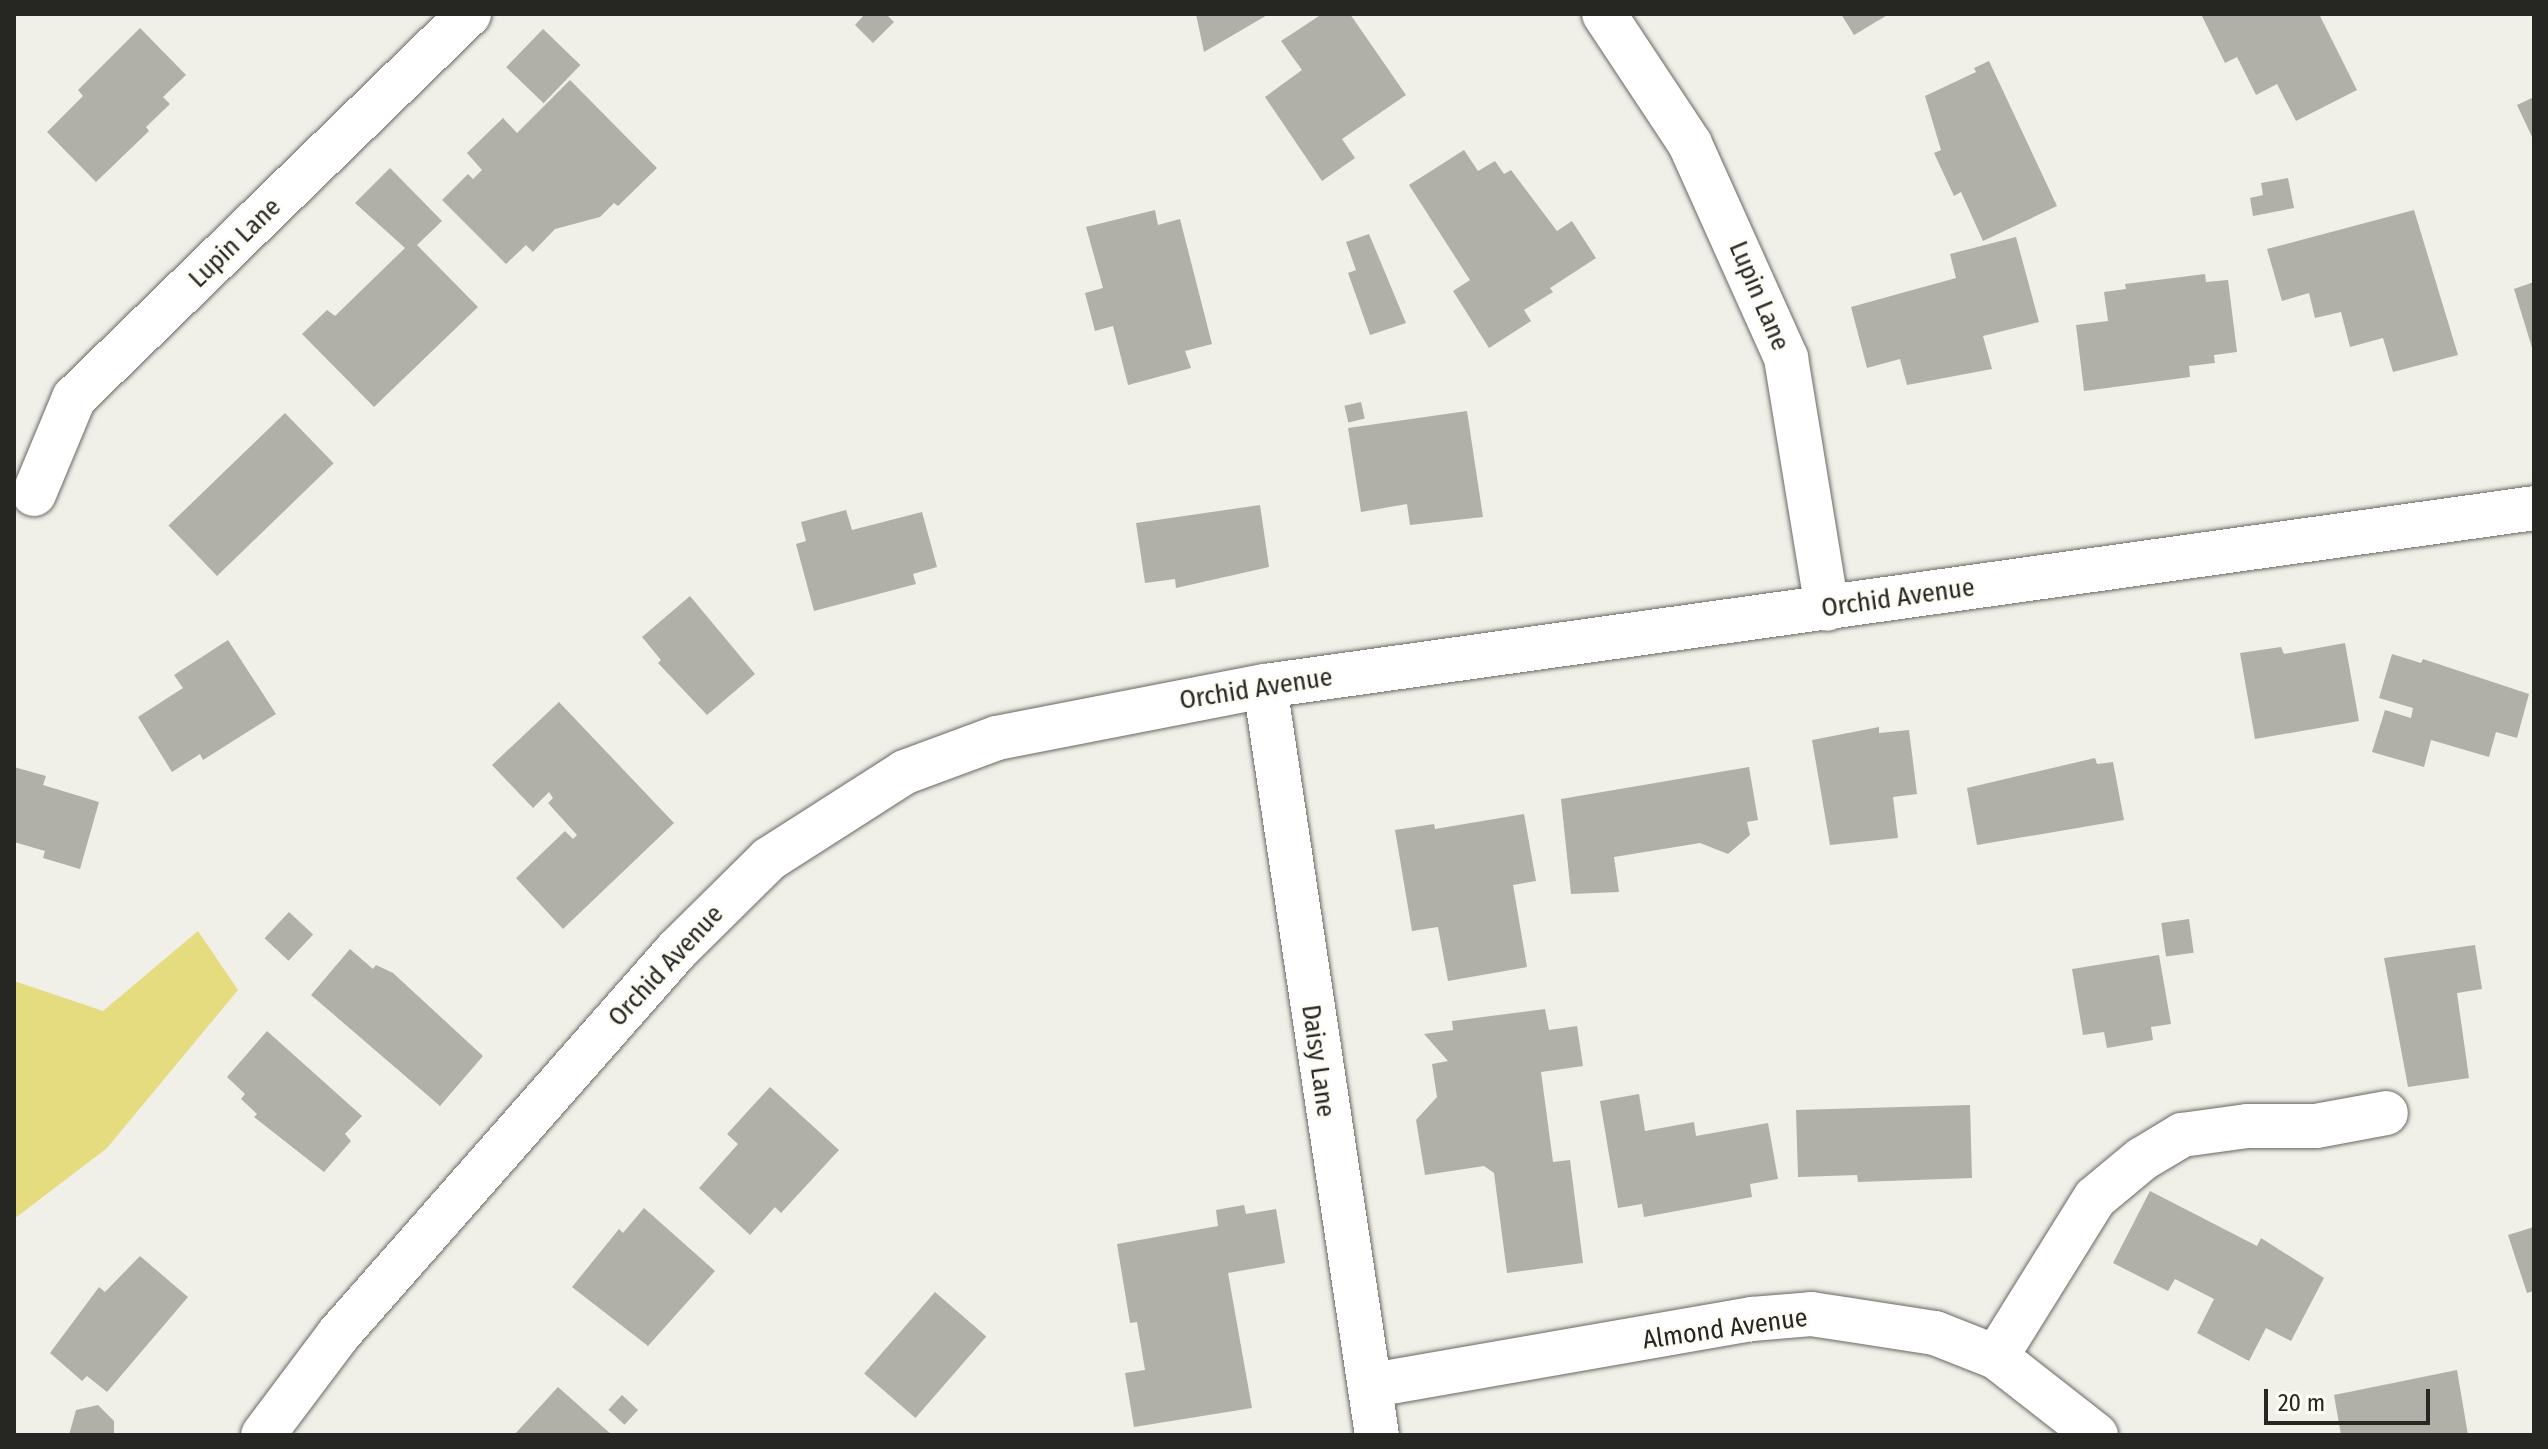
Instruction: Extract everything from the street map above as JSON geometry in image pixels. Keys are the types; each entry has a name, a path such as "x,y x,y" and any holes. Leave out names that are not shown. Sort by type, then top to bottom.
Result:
{"street":[{"name":"Lupin Lane","path":"34,494 74,398 469,14"},
{"name":"Lupin Lane","path":"1604,14 1690,144 1786,358 1827,609"},
{"name":"Orchid Avenue","path":"263,1435 338,1335 677,950 769,859 905,772 997,738 1265,686 2534,508"},
{"name":"Daisy Lane","path":"1265,686 1325,1112 1373,1385 1377,1435"},
{"path":"1996,1357 2095,1198 2142,1159 2182,1135 2247,1126 2316,1126 2386,1113"},
{"name":"Almond Avenue","path":"1373,1385 1752,1319 1811,1314 1935,1333 1996,1357 2096,1435"}],"shaded area":[{"path":"198,931 238,990 107,1148 14,1219 14,981 103,1011"}],"building":[{"path":"865,14 886,14 894,22 873,43 855,25"},
{"path":"1196,14 1269,14 1204,52"},
{"path":"1322,14 1350,14 1406,95 1342,139 1355,158 1322,181 1265,97 1302,70 1281,41"},
{"path":"1841,14 1889,14 1854,35"},
{"path":"2201,14 2319,14 2357,90 2296,121 2277,84 2256,95 2237,57 2225,63"},
{"path":"140,28 186,75 163,97 170,104 146,127 149,131 96,182 47,132 83,96 78,90"},
{"path":"543,29 580,65 544,103 506,67"},
{"path":"1989,61 2057,206 1983,241 1961,192 1954,196 1934,153 1941,150 1925,96 1976,72 1974,68"},
{"path":"570,80 657,168 618,206 614,203 600,217 555,229 533,252 526,245 506,264 442,200 468,174 473,179 482,170 467,153 503,118 517,133"},
{"path":"2534,97 2534,141 2517,105"},
{"path":"1464,150 1478,171 1495,161 1504,174 1511,170 1557,231 1572,221 1596,258 1550,288 1553,292 1524,310 1531,321 1489,348 1453,291 1470,280 1409,185"},
{"path":"390,168 442,221 417,245 478,307 374,407 302,334 327,310 335,316 405,248 355,203"},
{"path":"2288,178 2294,208 2253,216 2250,198 2263,195 2261,183"},
{"path":"1155,210 1158,225 1180,219 1212,344 1185,351 1191,368 1128,385 1113,326 1095,331 1085,293 1103,288 1086,227"},
{"path":"2414,210 2458,355 2393,372 2383,338 2350,347 2341,312 2315,318 2309,293 2282,301 2267,249"},
{"path":"1369,234 1406,323 1370,335 1348,273 1356,270 1346,242"},
{"path":"2016,237 2039,322 1983,336 1992,369 1907,385 1900,359 1867,368 1851,307 1956,278 1950,254"},
{"path":"2205,274 2206,282 2228,280 2237,352 2214,355 2215,363 2189,366 2190,377 2084,391 2076,325 2108,321 2104,292 2126,289 2125,284"},
{"path":"2534,282 2534,351 2533,351 2514,289"},
{"path":"1361,402 1365,419 1348,422 1344,406"},
{"path":"1467,411 1483,517 1410,525 1407,504 1361,512 1348,428"},
{"path":"285,413 334,463 217,576 168,526"},
{"path":"1260,505 1269,567 1176,588 1175,579 1145,583 1136,523"},
{"path":"846,510 852,530 922,512 937,567 913,574 916,584 814,611 796,544 806,541 801,522"},
{"path":"690,596 755,674 707,715 658,663 661,660 642,637"},
{"path":"228,640 276,714 203,760 200,754 172,772 138,717 183,688 174,675"},
{"path":"2345,643 2359,721 2255,739 2240,653 2281,647 2284,654"},
{"path":"2392,654 2421,663 2423,659 2529,694 2517,738 2496,732 2489,757 2431,740 2424,767 2372,752 2385,710 2411,718 2413,708 2379,698"},
{"path":"559,702 674,823 563,929 516,878 565,831 573,839 577,835 548,803 553,798 549,792 533,808 492,765"},
{"path":"1879,727 1879,733 1909,730 1917,794 1893,797 1898,838 1830,845 1812,740"},
{"path":"2095,758 2097,764 2113,762 2124,820 1977,845 1967,788"},
{"path":"14,767 46,776 43,785 99,802 80,869 43,858 45,851 14,842"},
{"path":"1749,767 1758,820 1747,822 1750,835 1728,854 1700,843 1614,857 1619,892 1571,894 1561,799"},
{"path":"1524,814 1536,881 1513,885 1527,967 1448,981 1438,927 1412,931 1395,830 1434,824 1435,829"},
{"path":"289,912 313,935 289,961 264,938"},
{"path":"2189,919 2194,953 2166,957 2161,923"},
{"path":"2475,945 2482,989 2457,993 2469,1078 2408,1087 2384,958"},
{"path":"350,949 373,969 376,965 393,973 483,1056 440,1106 311,995"},
{"path":"2159,955 2171,1024 2151,1027 2153,1040 2107,1048 2104,1032 2083,1035 2072,969"},
{"path":"1545,1009 1549,1030 1577,1026 1583,1066 1541,1072 1553,1162 1570,1160 1583,1263 1507,1273 1494,1173 1484,1166 1425,1175 1416,1120 1437,1097 1432,1064 1448,1061 1424,1034 1453,1030 1452,1021"},
{"path":"267,1031 362,1116 345,1134 351,1141 324,1172 254,1117 257,1114 241,1099 245,1094 227,1077"},
{"path":"770,1087 839,1150 781,1213 775,1207 750,1235 699,1188 738,1144 727,1134"},
{"path":"1639,1094 1645,1131 1694,1122 1696,1136 1768,1123 1778,1179 1750,1184 1752,1197 1644,1217 1642,1204 1618,1208 1600,1101"},
{"path":"1970,1105 1972,1178 1858,1182 1857,1175 1798,1177 1796,1110"},
{"path":"2150,1191 2257,1246 2261,1238 2324,1278 2291,1341 2266,1328 2249,1361 2197,1333 2214,1299 2175,1279 2168,1291 2113,1263"},
{"path":"1244,1205 1246,1214 1276,1209 1285,1263 1228,1273 1252,1408 1134,1427 1125,1373 1145,1370 1137,1322 1130,1323 1117,1244 1218,1226 1216,1210"},
{"path":"644,1208 715,1271 648,1346 572,1287 619,1229 623,1233"},
{"path":"2534,1227 2534,1291 2527,1293 2508,1235"},
{"path":"140,1256 188,1297 107,1392 87,1376 82,1381 50,1353 99,1287 105,1292"},
{"path":"935,1292 986,1337 915,1418 864,1374"},
{"path":"2457,1370 2468,1435 2341,1435 2334,1395"},
{"path":"558,1387 612,1435 514,1435"},
{"path":"622,1395 638,1410 624,1425 608,1410"},
{"path":"98,1405 114,1421 114,1435 69,1435 76,1410"}]}
